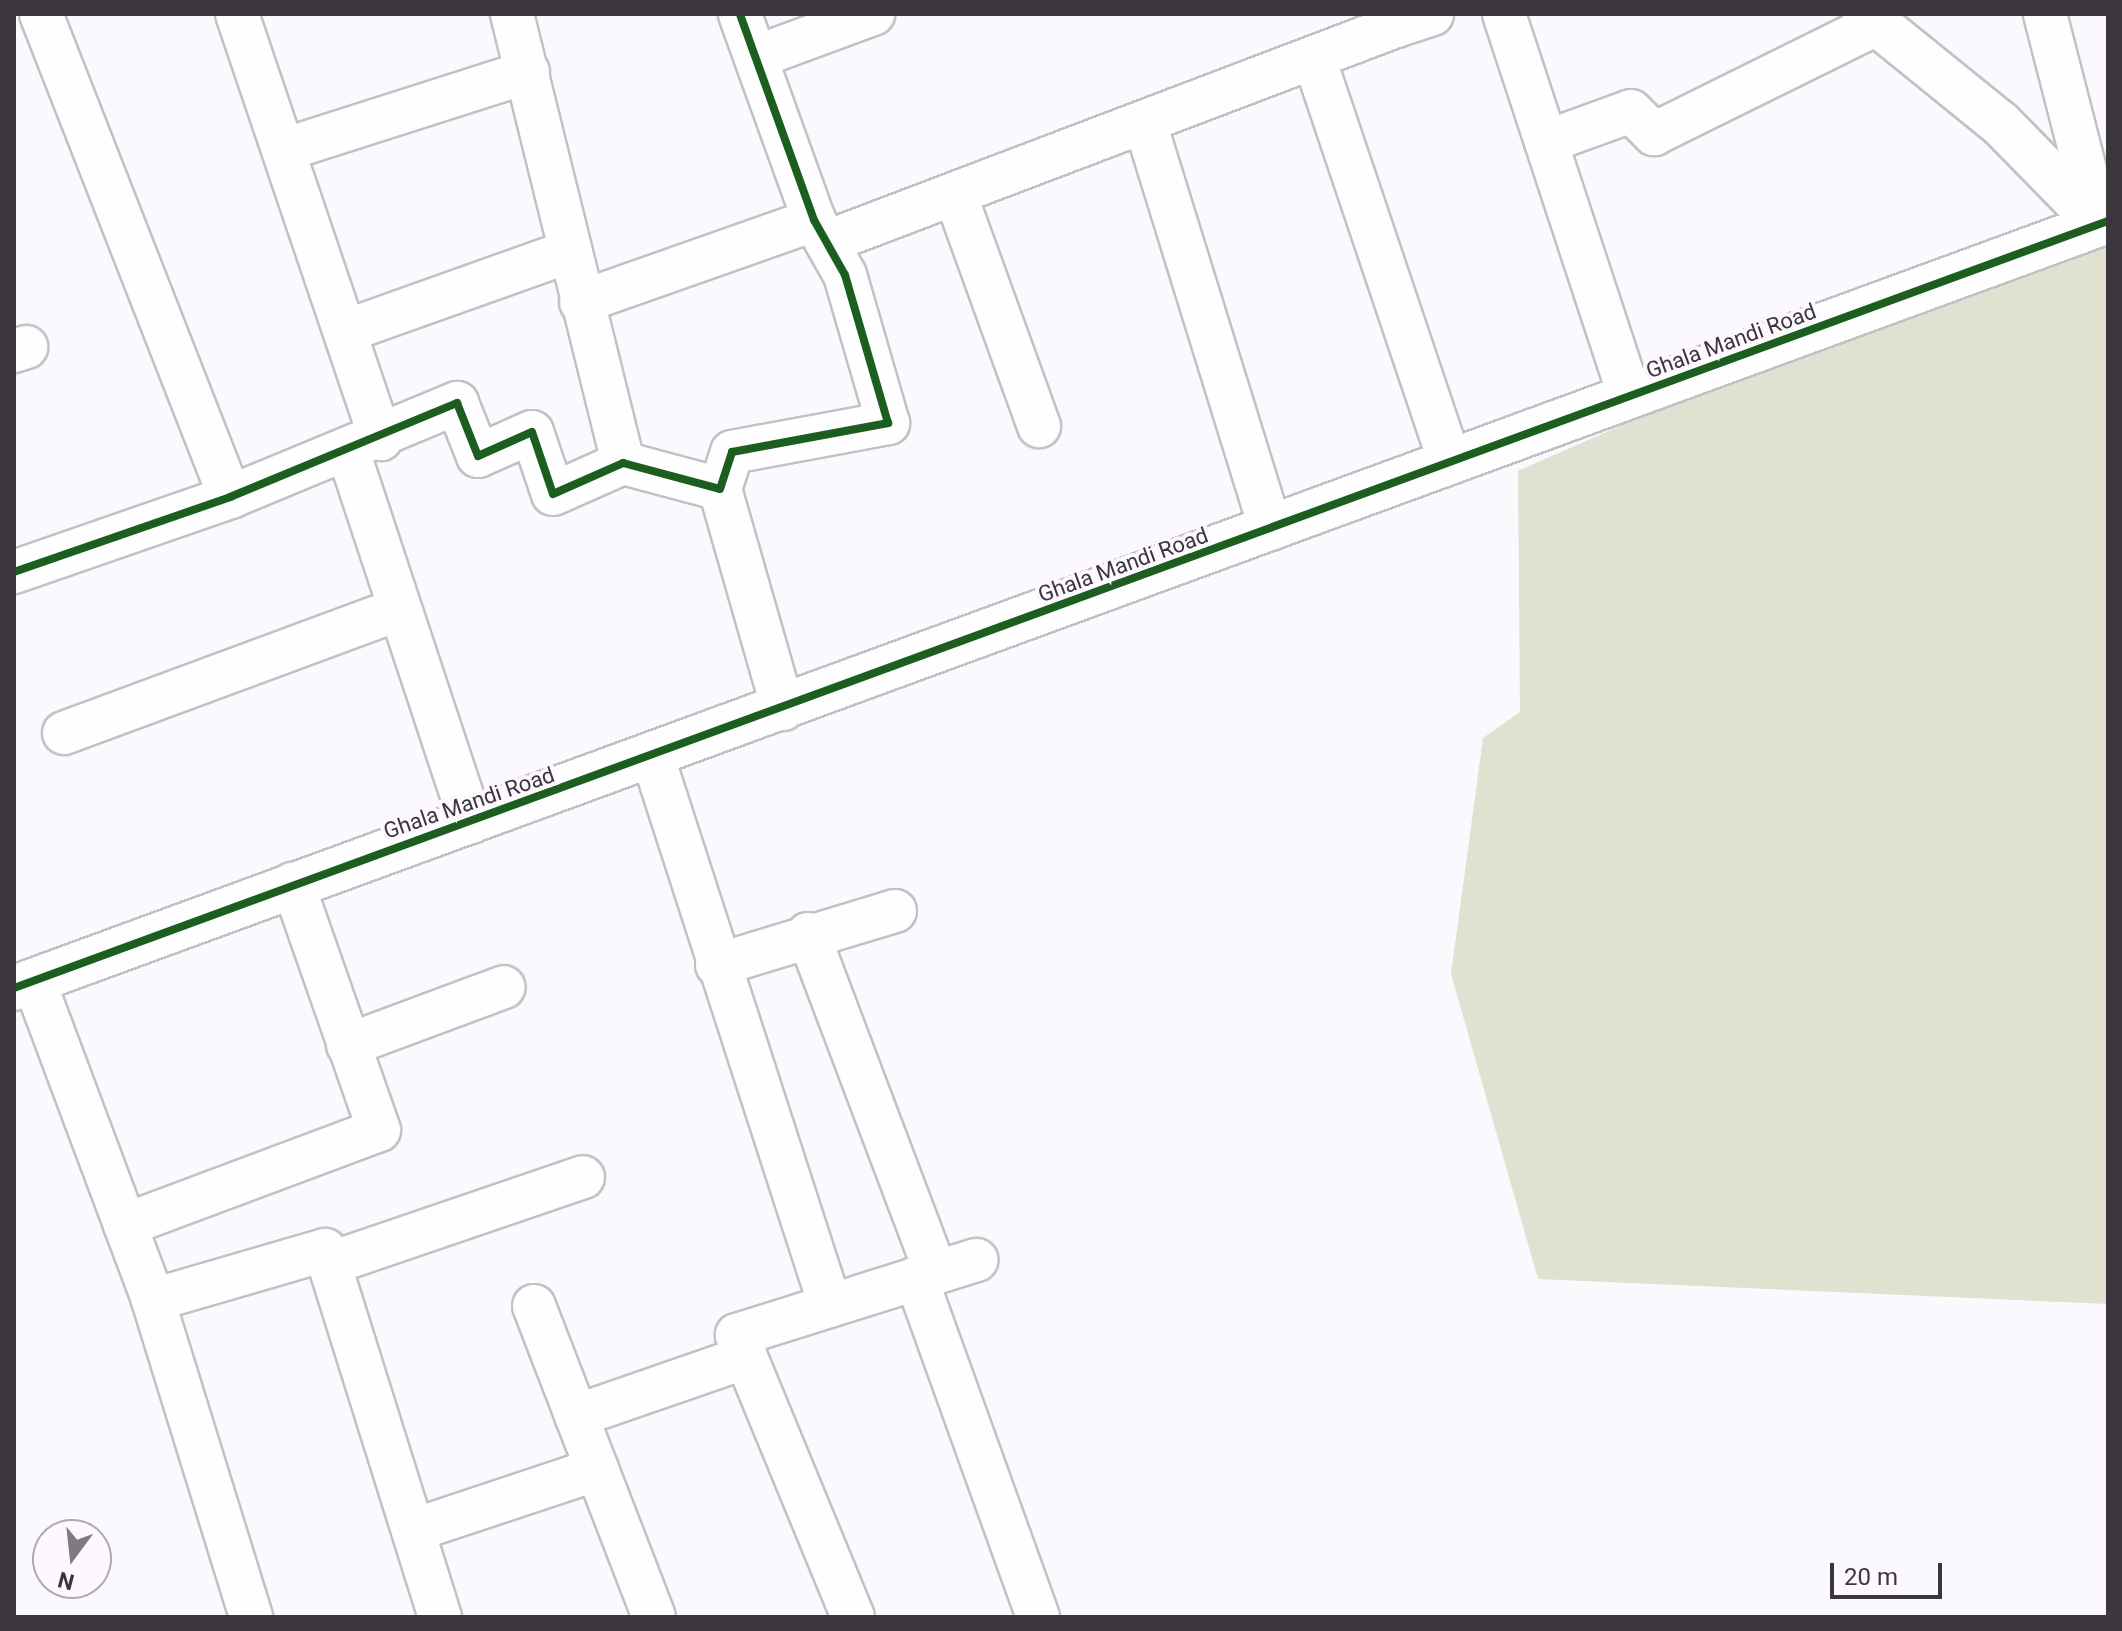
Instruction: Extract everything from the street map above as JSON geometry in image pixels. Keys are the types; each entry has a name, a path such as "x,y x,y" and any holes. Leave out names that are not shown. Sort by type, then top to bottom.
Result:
{"street":[{"path":"41,14 230,497"},
{"path":"237,14 286,149 346,331 365,445 400,609 471,822"},
{"path":"512,14 568,252 623,463"},
{"path":"740,14 820,231 845,275 888,423 732,452 720,489 783,709"},
{"path":"756,57 873,14"},
{"path":"1504,14 1630,397"},
{"path":"2045,14 2104,222"},
{"path":"581,302 955,194 1314,58 1407,18"},
{"path":"1546,142 1631,111 1654,134 1871,19 2001,124 2104,222"},
{"path":"1314,58 1450,463"},
{"path":"286,149 528,72"},
{"path":"1145,123 1271,529"},
{"path":"955,194 1039,426"},
{"name":"Ghala Mandi Road","path":"24,984 293,884 653,758 2104,222"},
{"path":"346,331 568,252"},
{"path":"14,572 230,497 365,445 457,403 478,456 532,432 553,494 623,463 720,489"},
{"path":"64,733 400,609"},
{"path":"653,758 717,965 830,1305"},
{"path":"125,1225 379,1130 293,884"},
{"path":"717,965 808,934 895,911"},
{"path":"808,934 926,1275 1038,1617"},
{"path":"24,984 125,1225 153,1300 251,1617"},
{"path":"348,1045 504,987"},
{"path":"334,1262 583,1177"},
{"path":"153,1300 317,1248 334,1262 440,1617"},
{"path":"853,1617 737,1335 977,1260"},
{"path":"534,1306 654,1617"},
{"path":"576,1416 746,1357"},
{"path":"414,1530 597,1469"}],"green space":[{"path":"2108,236 2108,1304 1538,1279 1451,974 1483,738 1520,712 1518,471 1960,276"}],"cycle path":[{"path":"14,572 230,497 457,403 478,456 532,432 553,494 623,463 720,489 732,452 888,423 845,275 814,220 740,14"},
{"path":"14,988 2108,221"}]}
